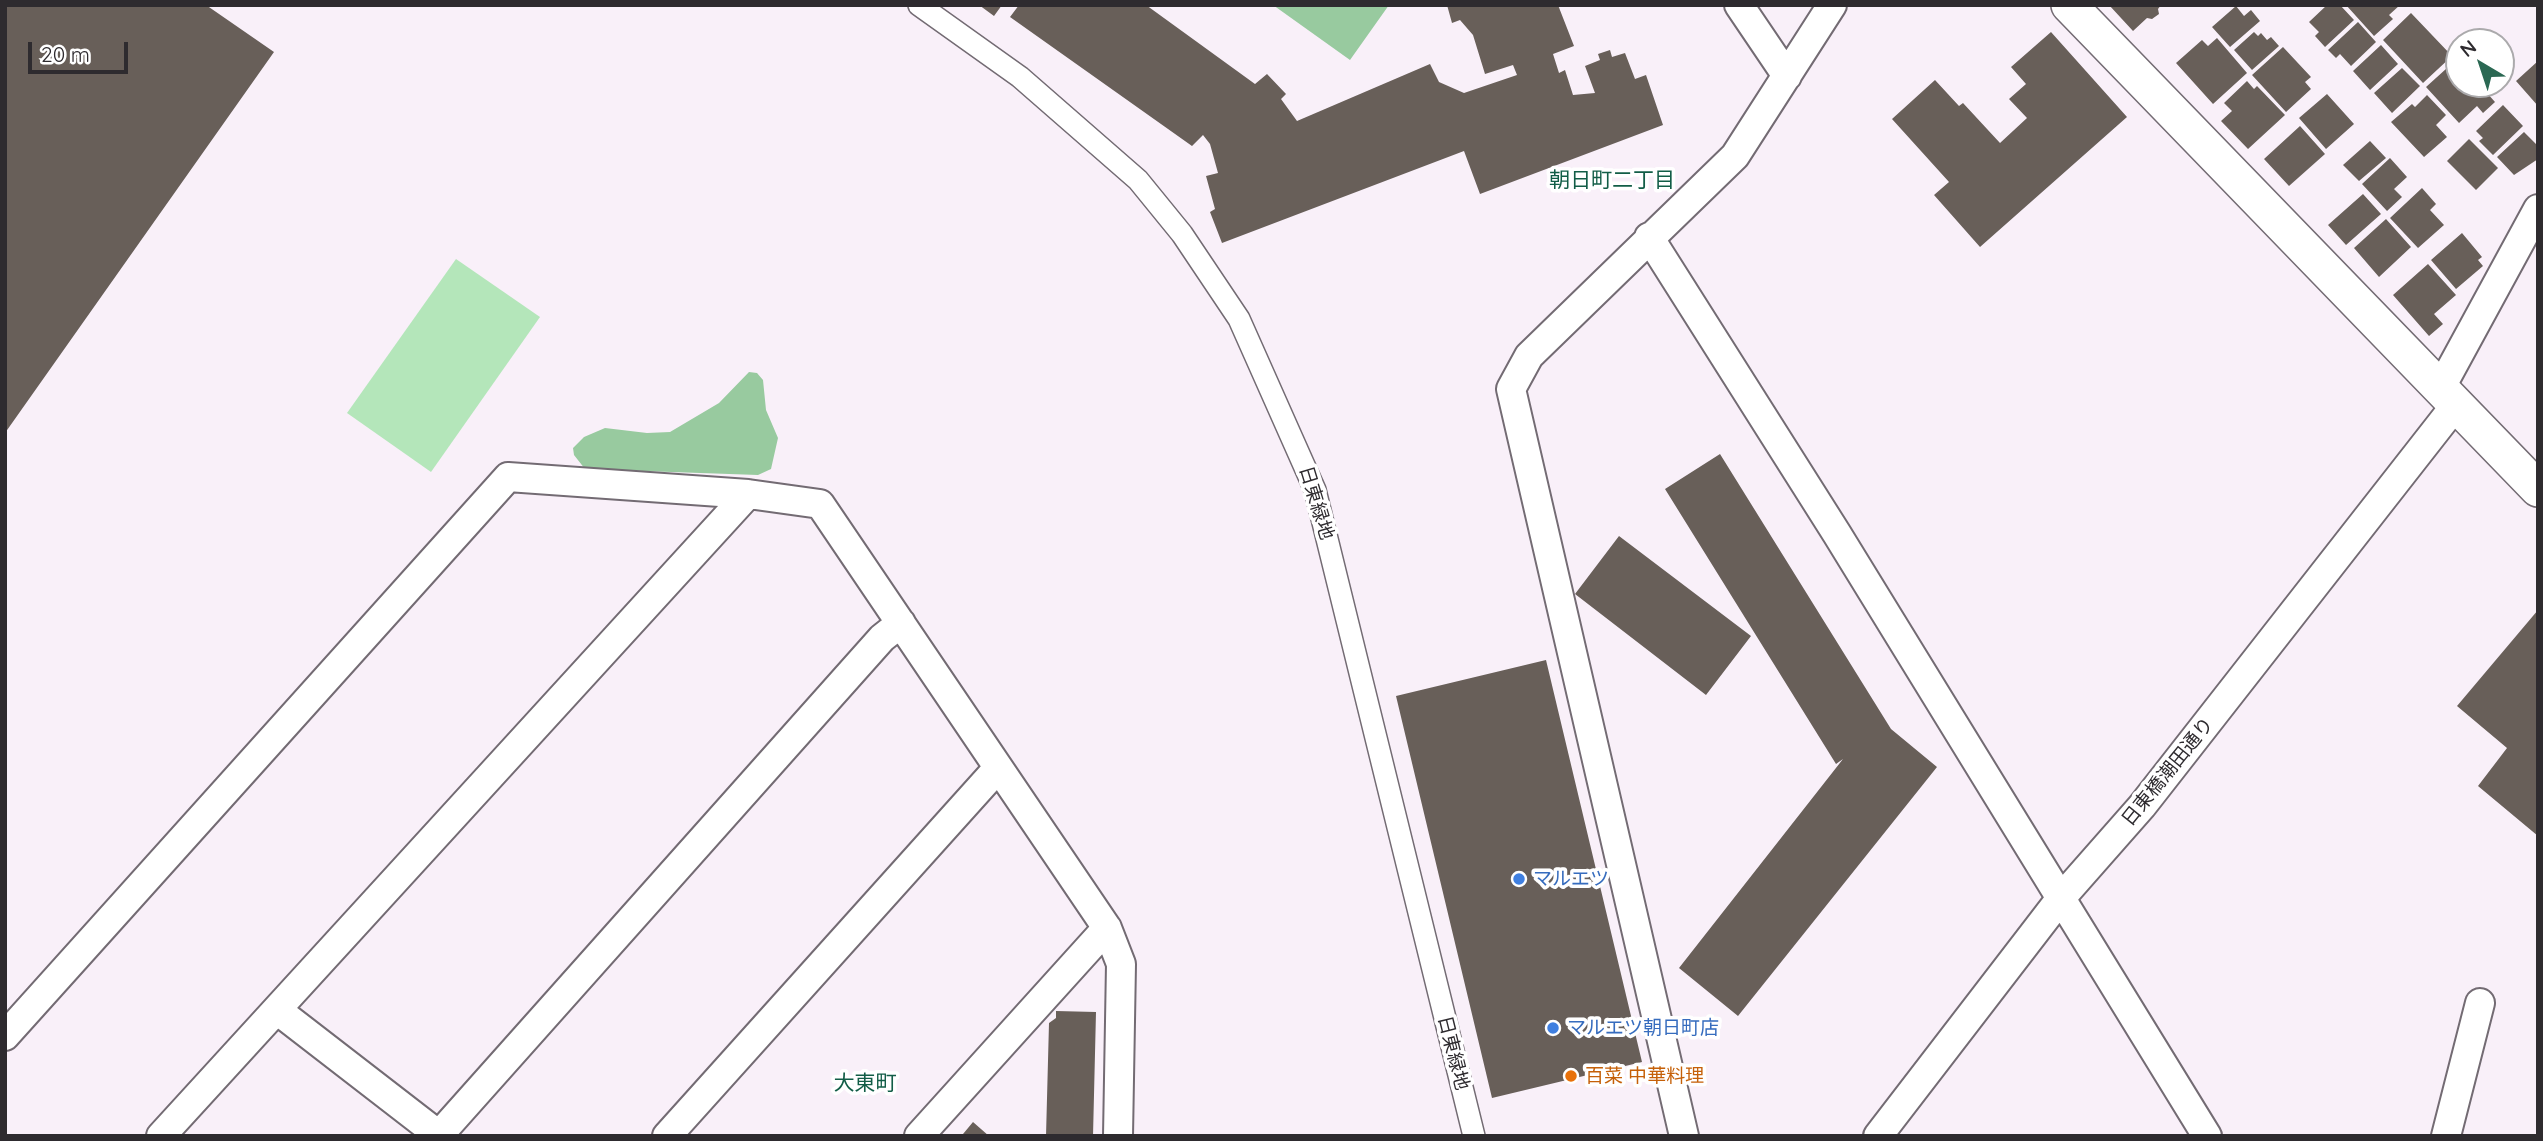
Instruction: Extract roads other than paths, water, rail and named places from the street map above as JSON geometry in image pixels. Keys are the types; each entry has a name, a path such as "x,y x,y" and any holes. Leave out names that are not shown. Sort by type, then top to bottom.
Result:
{"street":[{"name":"日東緑地","path":"919,5 1020,76 1138,180 1182,234 1239,319 1315,490 1474,1136"},
{"path":"1739,5 1787,76"},
{"path":"1684,1136 1511,389 1529,356 1735,156 1832,5"},
{"path":"2069,5 2538,489"},
{"name":"日東橋潮田通り","path":"1878,1136 2061,898 2142,806 2448,397 2538,209"},
{"path":"1649,237 1845,546 2207,1136"},
{"path":"5,1036 508,477 748,494 820,504 1107,928 1121,964 1118,1136"},
{"path":"161,1136 748,494"},
{"path":"277,1010 439,1135 882,638 901,623"},
{"path":"667,1136 998,768"},
{"path":"919,1136 1107,928"},
{"path":"2446,1136 2480,1003"}],"place":[{"name":"マルエツ","path":"1519,879"},
{"name":"マルエツ朝日町店","path":"1553,1028"},
{"name":"百菜 中華料理","path":"1571,1076"}],"district":[{"name":"朝日町二丁目","path":"1612,181"},
{"name":"大東町","path":"865,1084"}]}
